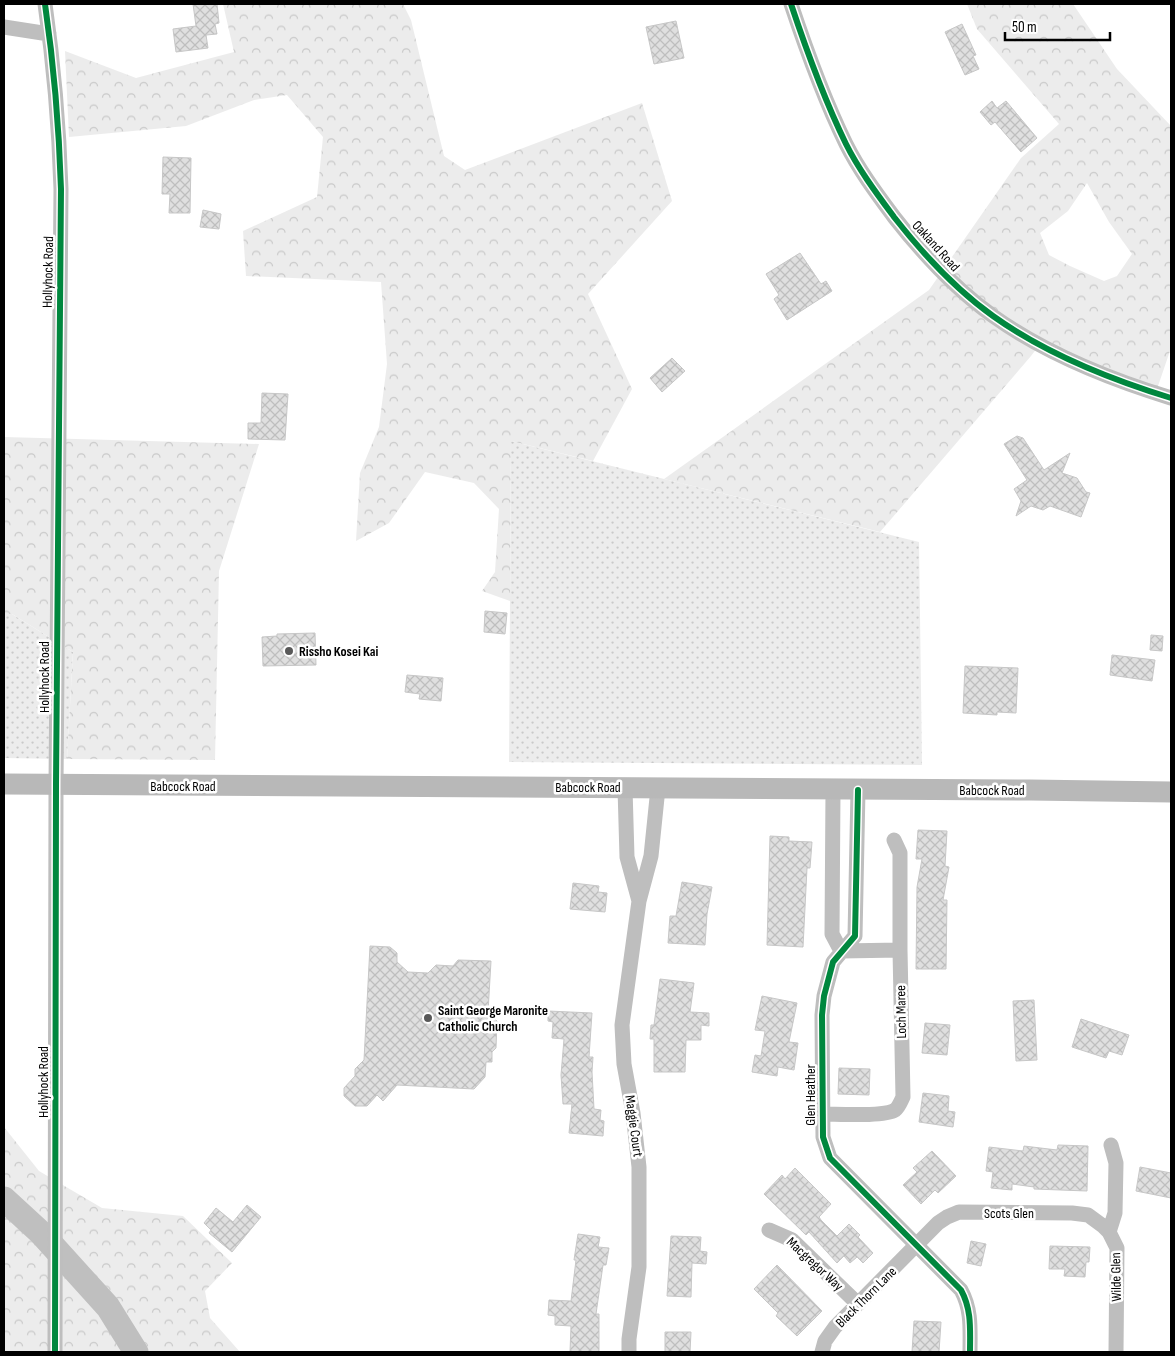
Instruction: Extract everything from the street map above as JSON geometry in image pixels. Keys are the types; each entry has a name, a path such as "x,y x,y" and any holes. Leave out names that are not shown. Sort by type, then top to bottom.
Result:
{"main road":[{"name":"Babcock Road","path":"4,784 1171,792"}],"street":[{"name":"Hollyhock Road","path":"45,4 55,72 61,189 56,785 55,1352"},
{"name":"Oakland Road","path":"791,4 814,70 847,146 876,192 916,245 956,286 993,316 1033,341 1125,383 1171,398"},
{"path":"4,27 49,34"},
{"name":"Maggie Court","path":"625,788 627,857 639,901"},
{"name":"Maggie Court","path":"628,1352 639,1267 639,1167 634,1114 624,1064 622,1026 639,901 651,856 658,788"},
{"path":"833,790 832,934 841,951 900,950"},
{"name":"Glen Heather","path":"858,790 855,936 833,962 824,996 822,1015 823,1137 830,1158 961,1290 967,1301 970,1314 970,1352"},
{"name":"Loch Maree","path":"823,1114 874,1114 894,1111 900,1105 903,1096 900,853 894,840"},
{"path":"1109,1232 1115,1213 1116,1162 1111,1144"},
{"name":"Scots Glen","path":"917,1246 942,1220 959,1212 1072,1213 1088,1215 1109,1232"},
{"name":"Macgregor Way","path":"769,1230 792,1240 858,1304"},
{"name":"Wilde Glen","path":"1109,1232 1117,1248 1116,1352"},
{"name":"Black Thorn Lane","path":"822,1352 825,1341 830,1333 917,1246"}],"green space":[{"path":"223,4 403,4 411,20 444,156 465,170 642,103 672,201 588,294 632,389 593,461 511,441 510,601 482,591 495,572 499,509 474,483 425,472 389,523 356,541 360,473 379,427 387,364 381,282 246,276 243,231 317,197 323,137 287,95 254,100 186,126 69,137 65,51 136,78 234,52"},
{"path":"967,4 1073,4 1117,69 1171,126 1171,348 1157,389 1083,360 1043,340 880,532 664,479 929,290 1021,158 1059,124 977,29","holes":["1087,183 1109,222 1132,254 1117,276 1104,281 1049,255 1040,233 1068,211"]},
{"path":"4,437 259,444 219,571 215,760 67,759 73,652 12,614 4,614"},
{"path":"511,441 919,542 922,765 509,762"},
{"path":"4,614 12,614 73,652 67,759 4,758"},
{"path":"4,1127 39,1171 102,1208 183,1216 232,1263 205,1291 210,1318 240,1352 4,1352"}],"building":[{"path":"193,4 217,4 219,23 215,24 217,34 206,35 208,48 176,52 173,29 196,26"},
{"path":"676,21 684,58 654,64 646,27"},
{"path":"962,24 976,55 973,56 979,69 965,75 945,32"},
{"path":"992,101 997,108 1006,101 1037,138 1021,152 995,122 991,125 980,112"},
{"path":"163,157 191,158 190,213 169,213 170,194 162,194"},
{"path":"203,210 221,214 219,229 200,227"},
{"path":"800,253 821,284 826,281 832,291 787,320 774,299 779,295 766,274"},
{"path":"672,358 685,371 662,392 650,378"},
{"path":"262,393 288,394 285,440 248,439 248,423 261,423"},
{"path":"1017,436 1023,438 1044,470 1070,453 1062,473 1077,478 1086,492 1090,493 1081,517 1050,506 1043,510 1031,506 1016,516 1021,501 1014,489 1027,480 1004,444"},
{"path":"485,611 507,613 505,634 484,632"},
{"name":"Rissho Kosei Kai","path":"315,633 316,665 263,666 262,637 277,636 277,634"},
{"path":"1151,635 1163,636 1162,651 1150,650"},
{"path":"1112,655 1155,660 1152,681 1110,675"},
{"path":"965,666 1018,668 1016,713 997,712 997,715 963,713"},
{"path":"407,675 443,678 441,701 419,699 420,694 405,692"},
{"path":"918,830 947,831 945,866 949,867 943,900 947,900 946,969 916,969 917,887 922,859 916,859"},
{"path":"770,836 789,837 789,841 812,842 810,868 807,868 803,947 767,945"},
{"path":"682,882 712,887 707,914 705,945 668,943 670,916 676,916"},
{"path":"573,883 599,886 598,892 607,893 605,912 570,909"},
{"path":"370,946 390,947 397,953 397,962 408,972 428,973 436,965 453,966 458,960 491,961 488,1012 497,1021 496,1048 492,1052 492,1062 486,1062 485,1077 474,1089 397,1085 383,1101 377,1095 367,1106 355,1106 344,1096 344,1088 355,1076 355,1069 364,1060"},
{"path":"660,979 694,983 690,1012 709,1013 709,1026 701,1025 701,1040 686,1040 685,1072 654,1072 654,1039 650,1039 651,1025 654,1025"},
{"path":"762,996 797,1003 789,1042 798,1043 794,1070 778,1067 777,1076 752,1072 755,1055 761,1056 765,1031 755,1030"},
{"path":"1034,1000 1037,1060 1016,1061 1013,1001"},
{"path":"548,1011 592,1013 589,1057 593,1057 594,1109 601,1110 600,1120 604,1121 603,1136 569,1133 572,1104 563,1104 561,1075 564,1039 552,1038 553,1022 548,1021"},
{"path":"1081,1019 1129,1035 1122,1055 1109,1051 1106,1058 1072,1047"},
{"path":"925,1023 950,1025 947,1055 922,1053"},
{"path":"839,1068 870,1069 869,1095 838,1094"},
{"path":"923,1093 949,1096 948,1111 955,1112 953,1127 919,1122"},
{"path":"1058,1145 1088,1146 1087,1191 1034,1189 1034,1187 1012,1184 1012,1190 991,1188 993,1172 986,1171 989,1147 1023,1151 1024,1146 1057,1150"},
{"path":"932,1151 956,1176 938,1193 935,1190 921,1204 903,1185 917,1172 913,1168"},
{"path":"1140,1167 1171,1173 1171,1198 1136,1191"},
{"path":"795,1168 831,1204 819,1217 821,1220 837,1236 849,1224 873,1253 863,1263 857,1257 850,1263 844,1256 837,1263 809,1232 806,1235 764,1194 782,1175 785,1179"},
{"path":"247,1205 261,1217 232,1252 209,1233 211,1230 204,1223 216,1208 233,1222"},
{"path":"578,1234 600,1237 598,1247 609,1248 606,1265 603,1265 596,1314 599,1314 599,1352 570,1352 571,1326 555,1325 555,1316 548,1315 549,1300 571,1301"},
{"path":"671,1236 701,1237 700,1251 707,1252 706,1264 692,1263 691,1297 667,1296"},
{"path":"971,1241 986,1244 981,1266 967,1263"},
{"path":"1050,1246 1090,1247 1085,1277 1064,1276 1065,1269 1049,1269"},
{"path":"777,1265 822,1311 797,1336 776,1316 778,1313 754,1289"},
{"path":"914,1321 941,1322 939,1352 912,1352"},
{"path":"665,1332 691,1332 690,1352 665,1352"}],"waterway":[{"path":"4,1199 41,1233 108,1307 136,1352"}],"cycle path":[{"path":"45,4 56,96 61,189 56,785 55,1352"},
{"path":"791,4 823,93 851,154 894,217 940,270 979,306 1034,342 1101,374 1171,398"},
{"path":"858,790 855,936 833,962 824,996 822,1015 823,1137 830,1158 961,1290 969,1313 970,1352"}],"place":[{"name":"Rissho Kosei Kai","path":"289,651"},
{"name":"Saint George Maronite Catholic Church","path":"428,1018"}]}
